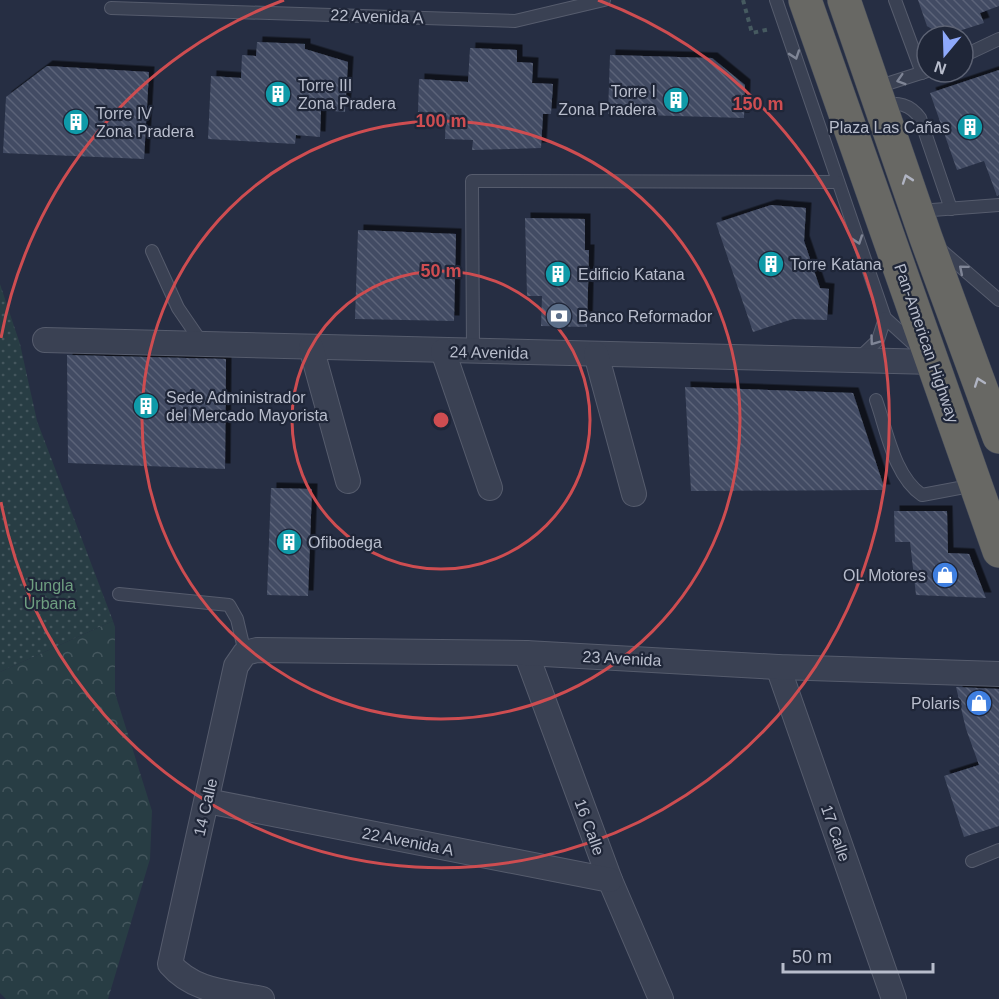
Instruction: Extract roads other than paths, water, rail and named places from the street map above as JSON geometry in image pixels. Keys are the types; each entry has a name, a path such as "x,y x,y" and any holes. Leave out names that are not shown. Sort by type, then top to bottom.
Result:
{"highway":[{"name":"Pan-American Highway","path":"805,0 999,551"},
{"name":"Pan-American Highway","path":"844,0 999,437"}],"street":[{"name":"24 Avenida","path":"45,340 934,362"},
{"path":"311,347 348,481"},
{"path":"443,351 490,488"},
{"path":"596,354 634,494"},
{"name":"23 Avenida","path":"245,653 257,650 526,653 778,667 999,674"},
{"name":"14 Calle","path":"245,653 237,666 170,964 181,976 198,987 262,999"},
{"name":"16 Calle","path":"526,653 610,880 661,999"},
{"name":"17 Calle","path":"778,667 894,999"},
{"name":"22 Avenida A","path":"207,801 610,880"}],"lane":[{"name":"22 Avenida A","path":"111,8 515,21 604,0"},
{"path":"776,0 885,318 934,362"},
{"path":"895,0 915,50"},
{"path":"975,50 999,39"},
{"path":"877,96 915,77"},
{"path":"877,96 914,110 920,118 951,209"},
{"path":"474,351 472,181 838,182"},
{"path":"999,205 951,209 922,225 999,300"},
{"path":"152,251 178,308 203,344"},
{"path":"856,360 878,340 885,318"},
{"path":"876,400 902,473 912,488 922,495 976,484"},
{"path":"119,594 229,605 237,619 245,653"},
{"path":"972,861 999,850"}],"place":[{"name":"Torre III Zona Pradera","path":"278,94"},
{"name":"Torre I Zona Pradera","path":"676,100"},
{"name":"Torre IV Zona Pradera","path":"76,122"},
{"name":"Plaza Las Cañas","path":"970,127"},
{"name":"Torre Katana","path":"771,264"},
{"name":"Edificio Katana","path":"558,274"},
{"name":"Banco Reformador","path":"559,316"},
{"name":"Sede Administrador del Mercado Mayorista","path":"146,406"},
{"name":"Ofibodega","path":"289,542"},
{"name":"OL Motores","path":"945,575"},
{"name":"Polaris","path":"979,703"}],"park label":[{"name":"Jungla Urbana","path":"50,594"}]}
